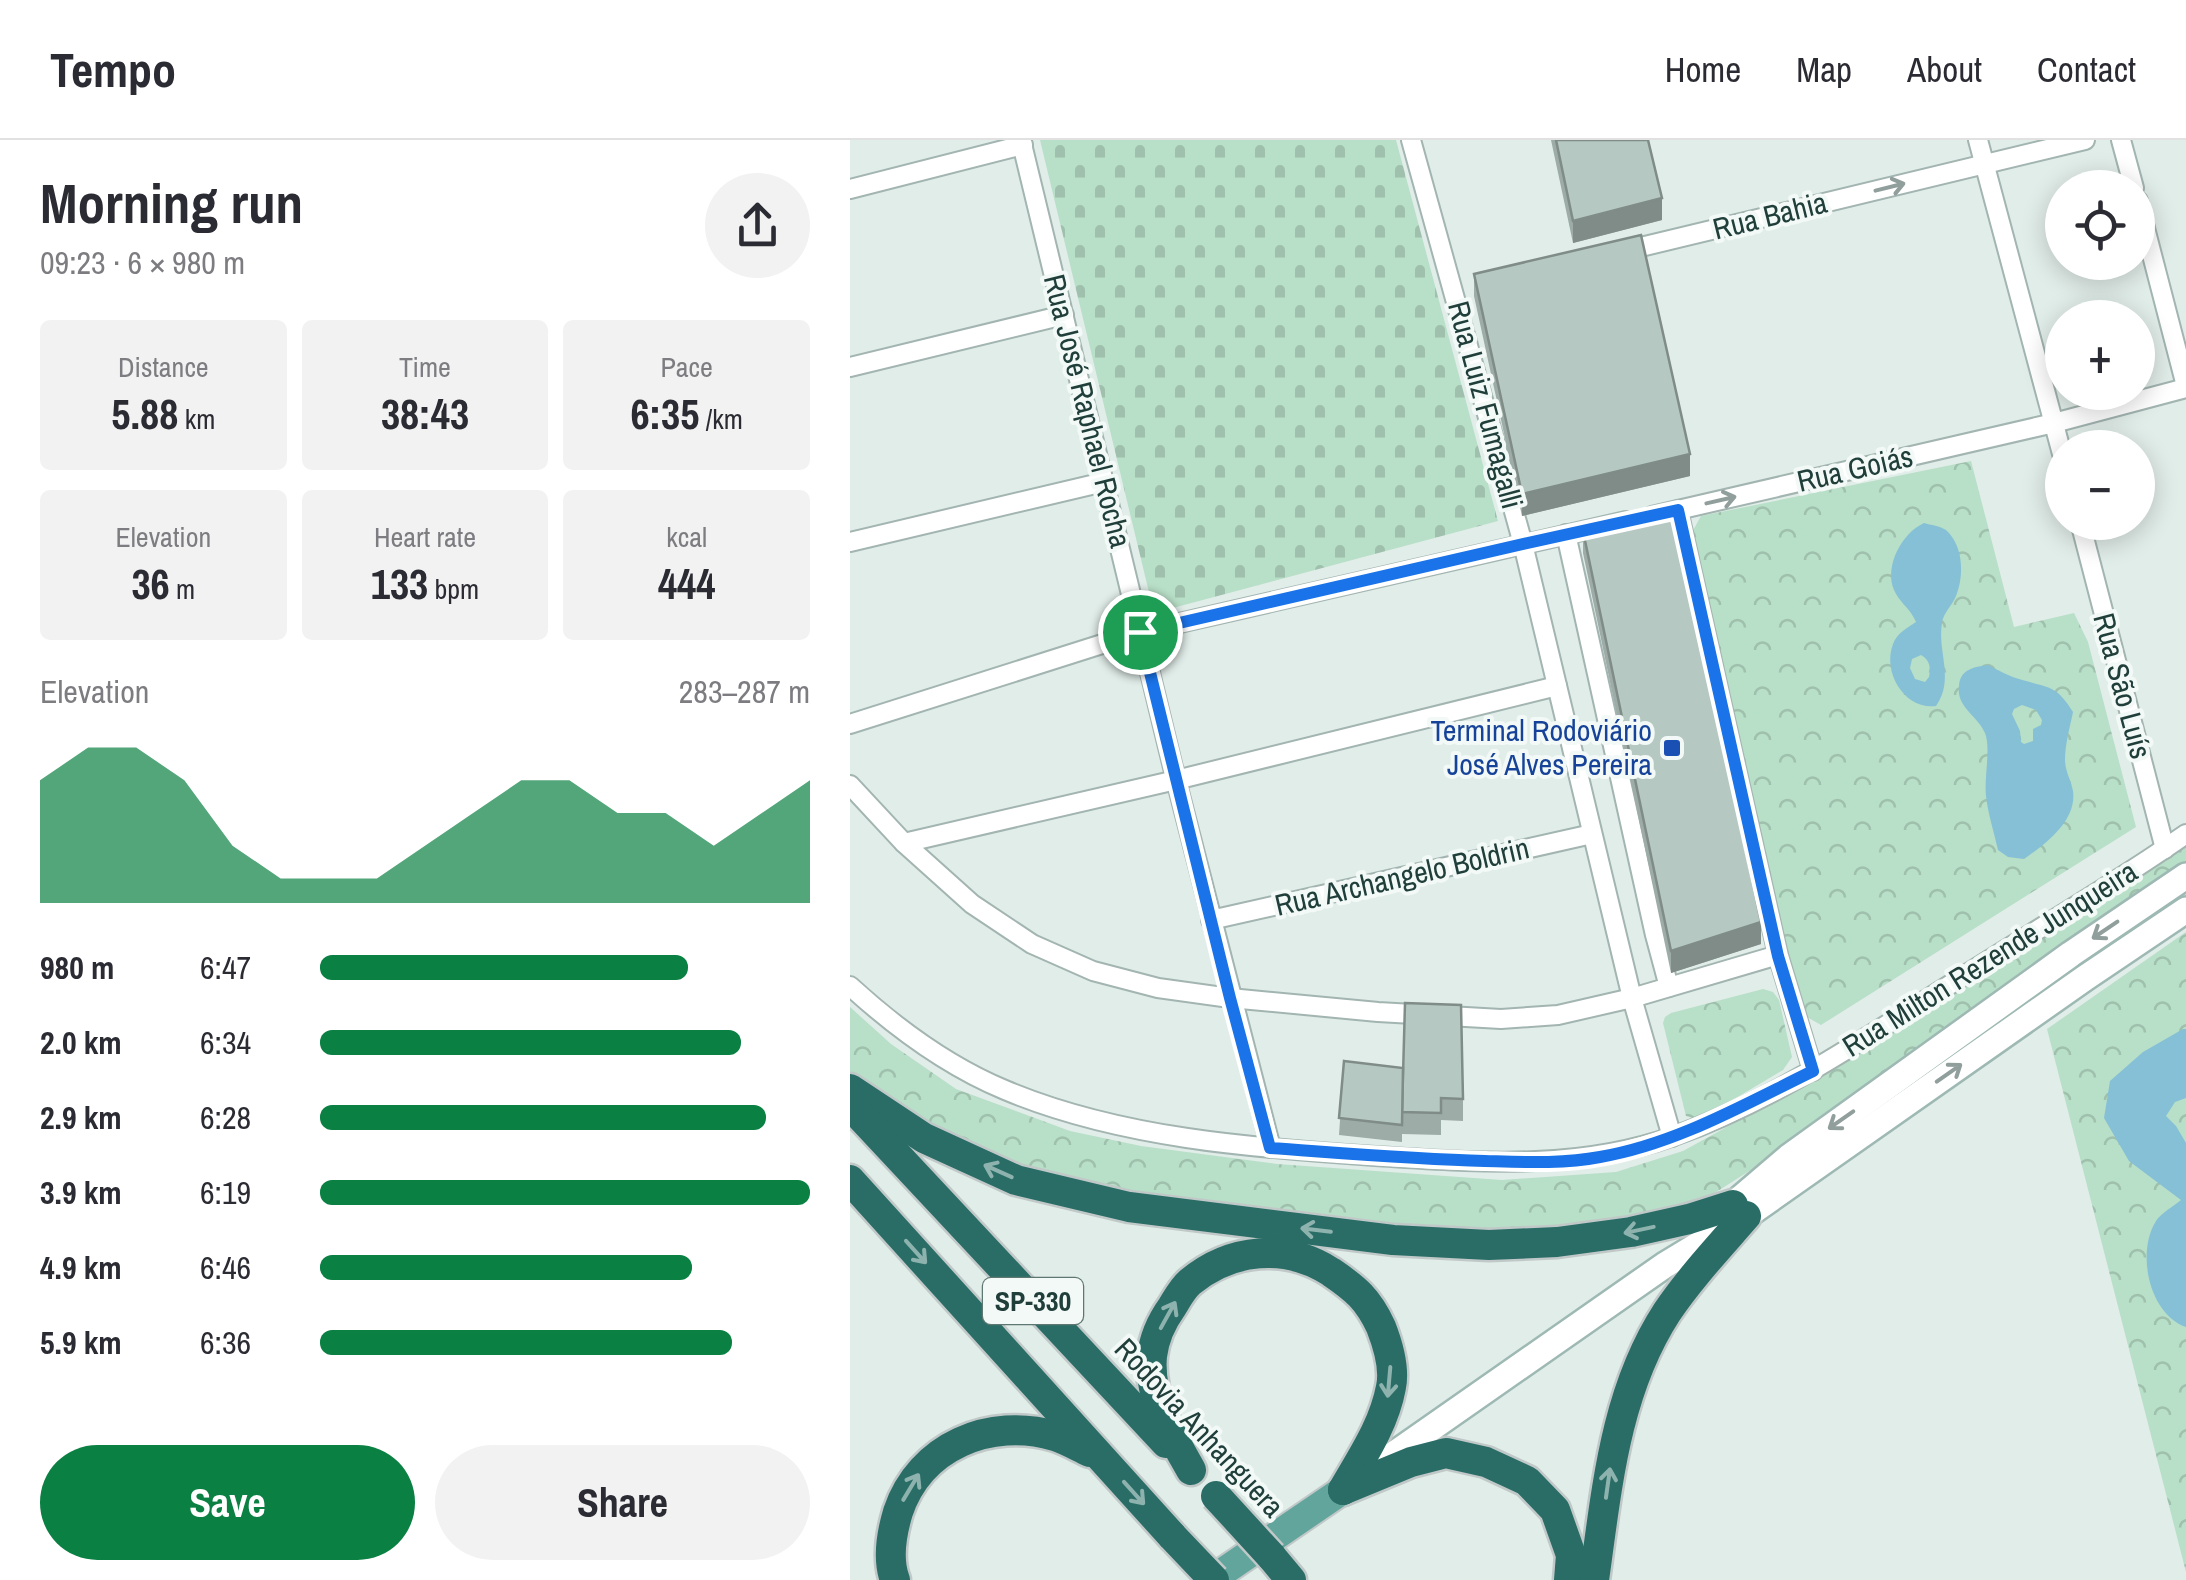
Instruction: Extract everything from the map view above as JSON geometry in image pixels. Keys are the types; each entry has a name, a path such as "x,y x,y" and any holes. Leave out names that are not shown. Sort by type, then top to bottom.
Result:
{"highway":[{"path":"850,1089 924,1138 1016,1180 1129,1207 1393,1240 1488,1246 1631,1232 1740,1210"},
{"name":"Rodovia Anhanguera","path":"850,1106 1291,1580"},
{"name":"SP-330","path":"850,1180 1212,1580"},
{"path":"1594,1580 1613,1447 1634,1378 1666,1314 1740,1210"},
{"path":"1191,1470 1167,1427 1154,1392 1152,1356 1162,1320 1187,1284 1218,1263 1250,1253 1288,1253 1318,1264 1357,1289 1375,1314 1389,1346 1392,1384 1378,1430 1342,1490"},
{"path":"895,1580 892,1532 904,1494 928,1461 966,1438 1012,1430 1054,1436 1102,1458"},
{"path":"1342,1490 1410,1462 1446,1453 1486,1462 1527,1481 1555,1510 1570,1554 1568,1580"}],"main road":[{"path":"1740,1210 1789,1157 2186,876"},
{"path":"1212,1580 1740,1210 2186,910"}],"street":[{"name":"Rua Luiz Fumagalli","path":"1411,140 1464,290 1632,998 1672,1137"},
{"path":"1978,140 2056,430"},
{"name":"Rua Bahia","path":"1604,256 2085,140"},
{"path":"2122,140 2130,170"},
{"path":"850,189 1022,142"},
{"name":"Rua José Raphael Rocha","path":"1022,142 1176,780 1270,1148"},
{"path":"2155,267 2186,387"},
{"path":"850,366 1064,314"},
{"name":"Rua Goiás","path":"850,724 1140,632 2054,423 2186,387"},
{"path":"850,542 1104,482"},
{"path":"1678,510 1778,956 1813,1071"},
{"path":"1566,534 1669,987"},
{"name":"Rua São Luís","path":"2085,540 2165,848"},
{"path":"904,843 1557,686"},
{"path":"850,785 904,843 972,904 1032,944 1124,981 1230,998 1378,1012 1501,1018 1558,1015 1778,956"},
{"name":"Rua Archangelo Boldrin","path":"1211,920 1592,834"},
{"name":"Rua Milton Rezende Junqueira","path":"850,986 884,1018 946,1062 1066,1112 1140,1129 1270,1148 1457,1160 1532,1162 1600,1157 1672,1137 1813,1071 2186,834"}],"green space":[{"path":"1040,140 1396,140 1498,521 1154,613"},
{"path":"1971,461 2014,627 2074,613 2088,642 2136,827 1821,1025 1800,1013 1691,534 1701,516"},
{"path":"2186,842 2186,867 1768,1159 1710,1196 1663,1217 1559,1234 1432,1236 1207,1208 1016,1171 850,1082 850,1007 891,1044 956,1089 1070,1131 1141,1146 1277,1164 1502,1180 1616,1172 1683,1151 1816,1078"},
{"path":"2186,932 2186,1572 2047,1029"},
{"path":"1763,989 1773,992 1779,1000 1792,1057 1783,1070 1699,1120 1686,1116 1663,1023 1665,1017"}],"water":[{"path":"1924,523 1946,530 1956,544 1961,562 1959,588 1942,623 1945,676 1936,706 1925,706 1906,696 1891,666 1895,640 1916,622 1894,590 1891,571 1902,542","holes":["1921,655 1930,670 1925,682 1915,679 1910,668 1912,659"]},
{"path":"1988,665 2050,688 2073,712 2065,760 2073,791 2070,812 2058,831 2024,859 2008,857 1998,850 1986,796 1987,739 1959,693 1965,672","holes":["2022,705 2036,710 2041,725 2033,729 2033,741 2024,744 2012,714"]},
{"path":"2183,1029 2186,1098 2175,1102 2166,1116 2186,1143 2186,1327 2163,1309 2155,1296 2147,1265 2150,1234 2156,1221 2181,1200 2129,1161 2104,1118 2110,1081 2143,1052"}],"building":[{"path":"1556,140 1648,140 1662,198 1573,221"},
{"path":"1641,235 1690,454 1522,494 1474,274"},
{"name":"Terminal Rodoviário José Alves Pereira","path":"1674,510 1761,922 1671,951 1583,531"},
{"path":"1405,1003 1461,1005 1463,1099 1441,1098 1441,1113 1402,1112"},
{"path":"1344,1061 1403,1068 1402,1125 1339,1118"}],"place":[{"name":"Terminal Rodoviário José Alves Pereira","path":"1672,748"}],"route":[{"path":"1678,510 1778,956 1813,1071 1672,1137 1600,1157 1532,1162 1457,1160 1270,1148 1140,632 1678,510"}]}
